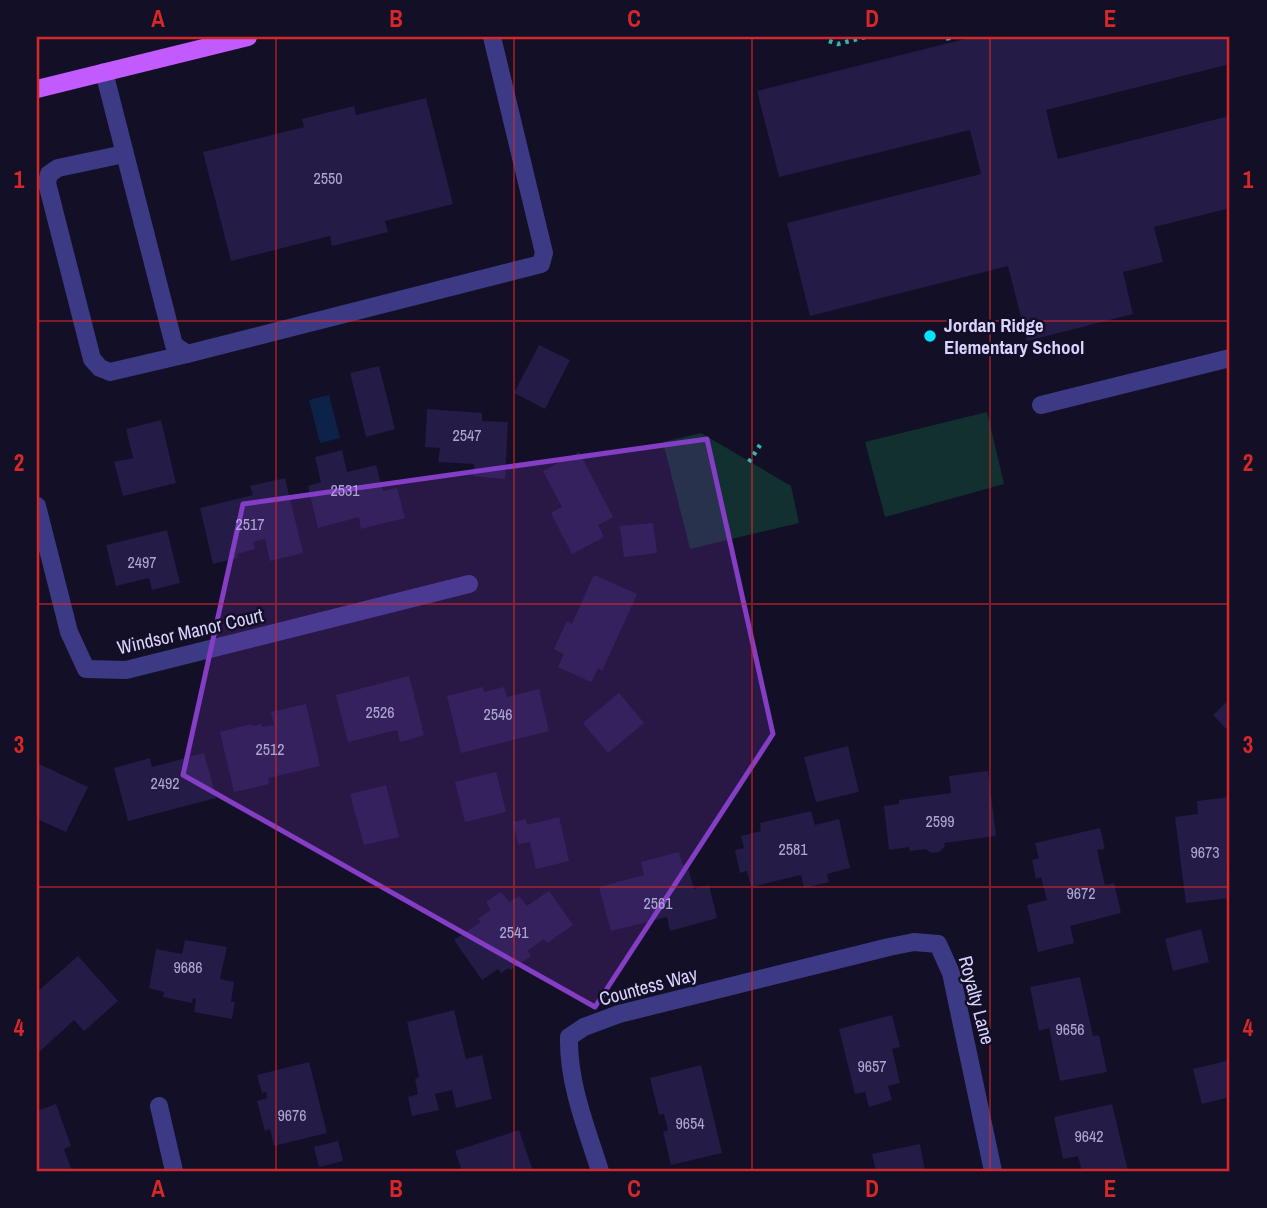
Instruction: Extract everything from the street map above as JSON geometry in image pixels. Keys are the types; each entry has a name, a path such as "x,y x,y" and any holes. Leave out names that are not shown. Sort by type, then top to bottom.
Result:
{"main road":[{"path":"37,89 247,37"}],"street":[{"path":"124,154 58,168 49,174 47,183 92,359 100,368 110,372 541,264 544,253 492,37"},
{"path":"104,72 174,345 187,354"},
{"path":"1041,405 1230,358"},
{"name":"Windsor Manor Court","path":"37,506 69,632 86,669 126,670 469,584"},
{"name":"Royalty Lane","path":"753,981 888,947 926,941 938,944 951,973 960,1005 993,1171"},
{"name":"Countess Way","path":"600,1171 572,1078 569,1037 601,1020 753,981"},
{"path":"159,1106 174,1171"}],"path":[{"path":"829,41 838,44 865,37"},
{"path":"749,462 760,445"}],"highlighted area":[{"path":"707,439 773,734 595,1007 183,775 243,504"}],"green space":[{"path":"987,412 1004,484 885,517 865,442"},
{"path":"701,433 791,486 799,523 690,549 663,442"}],"water":[{"path":"329,395 340,438 320,443 309,400"}],"building":[{"path":"973,37 1226,37 1230,64 1046,110 1058,159 1229,116 1230,208 1154,227 1163,262 1123,272 1133,314 1027,341 1008,266 810,316 787,223 981,174 970,130 779,177 757,91"},
{"path":"426,98 453,204 385,221 388,232 332,246 330,236 231,261 203,152 304,127 302,119 354,106 356,115"},
{"path":"539,345 570,360 545,409 514,393"},
{"path":"379,366 395,429 366,437 350,373"},
{"path":"427,409 482,413 482,421 508,422 505,479 473,476 474,464 438,462 440,448 425,447"},
{"path":"161,420 176,483 123,496 114,462 133,458 126,429"},
{"path":"342,450 347,472 376,465 383,491 397,488 405,518 361,529 359,517 318,528 308,486 321,482 315,457"},
{"path":"579,452 613,517 598,525 604,537 572,554 551,513 562,507 543,471"},
{"path":"285,478 303,553 270,561 265,539 253,542 255,549 237,554 238,558 213,564 200,508 253,495 250,486"},
{"path":"653,523 657,553 624,557 620,526"},
{"path":"167,530 180,583 152,590 149,578 116,586 106,545"},
{"path":"594,575 637,594 602,671 598,668 591,682 558,667 564,654 554,649 567,621 572,624"},
{"path":"409,676 424,735 400,742 397,730 348,742 336,695"},
{"path":"483,687 484,692 504,687 507,697 539,689 549,731 461,753 447,696"},
{"path":"619,693 644,723 608,753 583,723"},
{"path":"1230,699 1230,733 1213,715"},
{"path":"306,704 320,766 268,778 269,784 234,792 220,732 251,724 261,724 262,727 274,725 271,712"},
{"path":"848,746 859,792 816,802 804,757"},
{"path":"204,753 216,798 128,821 114,768 150,758 152,767"},
{"path":"37,763 88,787 66,832 37,819"},
{"path":"988,771 996,836 944,843 945,846 939,852 932,853 925,849 910,851 909,847 889,850 884,806 899,804 899,800 951,793 949,776"},
{"path":"496,772 506,812 465,822 455,782"},
{"path":"386,785 399,837 364,845 350,794"},
{"path":"1230,797 1230,865 1226,866 1230,898 1186,903 1175,817 1198,814 1197,801"},
{"path":"811,811 815,825 839,819 850,868 827,874 829,882 804,888 801,875 751,887 747,871 740,873 735,850 744,848 741,836 761,831 760,823"},
{"path":"559,817 569,861 536,869 530,842 518,844 513,822 526,819 527,825"},
{"path":"1100,828 1105,849 1097,850 1105,885 1114,883 1121,913 1070,926 1074,943 1038,952 1027,905 1047,900 1041,877 1036,879 1032,860 1039,858 1035,843"},
{"path":"679,852 682,865 687,864 694,889 709,885 717,918 670,931 667,917 611,931 599,887 644,875 641,862"},
{"path":"549,891 573,925 547,943 544,939 527,951 531,956 510,970 509,968 501,973 498,969 482,980 454,940 481,922 478,919 491,910 486,902 501,892 509,902 519,896 527,906"},
{"path":"1201,929 1209,962 1173,971 1165,939"},
{"path":"185,940 227,947 220,979 234,982 232,1019 194,1012 196,999 193,998 192,1003 163,997 164,992 149,988 156,949 182,954"},
{"path":"78,956 118,1001 84,1031 74,1020 37,1054 37,992"},
{"path":"1080,977 1093,1036 1099,1035 1107,1072 1060,1081 1049,1028 1039,1031 1030,987"},
{"path":"454,1010 466,1059 482,1055 492,1099 456,1108 452,1090 435,1094 439,1110 412,1116 408,1097 418,1094 415,1079 419,1077 407,1022"},
{"path":"892,1015 900,1047 892,1049 900,1083 888,1086 892,1100 869,1107 865,1092 855,1094 839,1029"},
{"path":"1230,1060 1230,1097 1202,1104 1193,1069"},
{"path":"309,1062 327,1133 274,1146 270,1129 265,1131 257,1101 267,1098 266,1092 262,1093 257,1075"},
{"path":"701,1065 722,1153 671,1165 663,1132 668,1130 664,1114 659,1115 650,1078"},
{"path":"56,1104 71,1146 64,1149 72,1171 37,1171 37,1111"},
{"path":"1112,1104 1128,1171 1082,1171 1078,1156 1063,1159 1054,1117"},
{"path":"519,1130 533,1171 462,1171 455,1151"},
{"path":"338,1141 343,1161 319,1167 314,1147"},
{"path":"920,1144 925,1171 876,1171 872,1154"}],"place":[{"name":"Jordan Ridge Elementary School","path":"930,336"}]}
